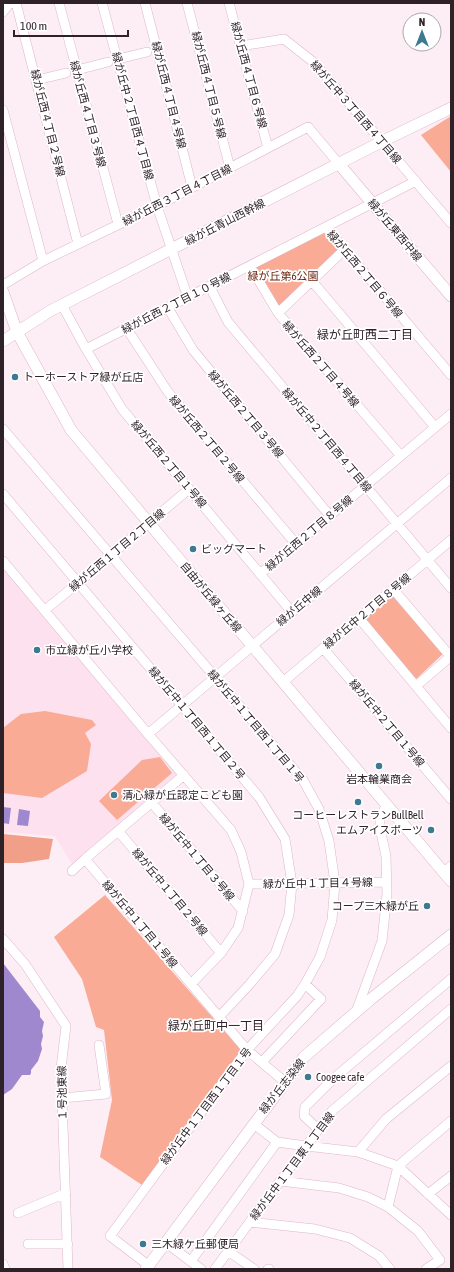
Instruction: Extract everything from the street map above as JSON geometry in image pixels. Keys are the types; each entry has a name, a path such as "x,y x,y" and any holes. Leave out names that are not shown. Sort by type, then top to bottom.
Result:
{"street":[{"path":"3,12 10,3"},
{"name":"緑が丘西４丁目２号線","path":"16,3 78,244"},
{"name":"緑が丘西４丁目３号線","path":"59,3 118,224"},
{"name":"緑が丘中２丁目西４丁目線","path":"102,3 156,206 188,298"},
{"name":"緑が丘西４丁目４号線","path":"145,3 192,187"},
{"name":"緑が丘西４丁目５号線","path":"187,3 230,168"},
{"name":"緑が丘西４丁目６号線","path":"229,3 268,148"},
{"name":"緑が丘中３丁目西４丁目線","path":"241,46 284,39 312,62 383,141 451,223"},
{"path":"118,60 148,52"},
{"path":"76,70 108,62"},
{"path":"37,80 66,73"},
{"name":"緑が丘青山西幹線","path":"3,341 50,311 383,141 451,108"},
{"path":"3,110 43,261"},
{"name":"緑が丘西３丁目４丁目線","path":"3,285 43,261 156,206 308,127 339,164"},
{"name":"緑が丘東西中線","path":"339,164 451,296"},
{"name":"緑が丘西２丁目１０号線","path":"86,349 416,181"},
{"name":"緑が丘西２丁目６号線","path":"326,227 451,375"},
{"path":"278,313 345,249"},
{"name":"緑が丘西２丁目４号線","path":"250,266 278,313 401,456"},
{"path":"312,281 435,428"},
{"name":"緑が丘中２丁目西４丁目線","path":"210,287 228,322 451,588"},
{"name":"自由が丘緑ヶ丘線","path":"3,292 17,332 71,430 282,682 387,804 447,869 451,881"},
{"name":"緑が丘西２丁目１号線","path":"62,305 122,409 292,612"},
{"name":"緑が丘西２丁目３号線","path":"168,308 193,350 330,516"},
{"name":"緑が丘西２丁目２号線","path":"127,329 168,392 296,544"},
{"name":"緑が丘西２丁目８号線","path":"260,574 451,414"},
{"name":"緑が丘中１丁目西１丁目１号","path":"3,429 302,780 319,809 329,841 335,883 332,920 320,957 297,996 247,1050 110,1236 147,1267"},
{"name":"緑が丘中線","path":"148,734 451,478"},
{"name":"緑が丘西１丁目２丁目線","path":"45,610 190,490"},
{"name":"緑が丘中１丁目西１丁目２号","path":"3,494 259,797 285,839 292,884 289,914 275,954 250,985 219,1017"},
{"name":"緑が丘中２丁目８号線","path":"282,682 451,540"},
{"path":"3,561 148,734 231,830 241,852 249,884 238,928 221,953 191,984"},
{"path":"393,589 451,657 416,686"},
{"path":"359,618 451,728"},
{"name":"緑が丘中２丁目１号線","path":"323,648 451,798"},
{"path":"72,871 184,775"},
{"name":"緑が丘中１丁目３号線","path":"152,803 243,911"},
{"path":"356,1012 382,941 387,882 386,856 380,828 380,818 387,804"},
{"name":"緑が丘中１丁目２号線","path":"119,832 221,953"},
{"name":"緑が丘中１丁目１号線","path":"85,859 247,1050 285,1082"},
{"name":"緑が丘中１丁目４号線","path":"249,884 387,882"},
{"name":"緑が丘志染線","path":"147,1267 304,1057 356,1012 451,935"},
{"name":"１号池東線","path":"3,939 25,964 66,1026 61,1068 68,1269"},
{"path":"318,1129 304,1116 304,1107 333,1079 451,979"},
{"path":"262,1062 321,999 305,984"},
{"name":"緑が丘中１丁目東１丁目線","path":"215,1269 332,1111 451,1009"},
{"path":"62,1098 106,1094 99,1045"},
{"path":"358,1152 386,1119 451,1066"},
{"path":"388,1207 398,1166 451,1121"},
{"path":"254,1124 277,1142 358,1152 398,1166 451,1215"},
{"path":"191,1261 277,1142"},
{"path":"428,1194 451,1176"},
{"path":"280,1181 339,1188 368,1197 388,1207 418,1232 440,1260 426,1269"},
{"path":"18,1213 66,1193"},
{"path":"250,1222 315,1229 350,1238 379,1256 390,1269"},
{"path":"166,1242 201,1269"},
{"path":"28,1244 68,1244"},
{"path":"228,1251 254,1269"},
{"path":"3,1264 5,1269"}],"shaded area":[{"name":"市立緑が丘小学校","path":"3,568 177,775 72,864 55,836 3,832"},
{"path":"3,807 11,808 9,824 3,823"},
{"path":"19,809 30,811 28,826 17,825"},
{"path":"3,834 53,839 49,859 22,863 3,863"},
{"path":"3,963 40,1011 40,1017 44,1022 41,1044 42,1049 38,1061 31,1070 30,1075 22,1075 12,1089 3,1095"}],"green space":[{"path":"451,116 451,172 421,135"},
{"name":"緑が丘第6公園","path":"323,232 326,233 341,248 282,306 278,307 256,267"},
{"path":"393,589 446,651 413,682 359,618"},
{"path":"45,711 92,720 96,725 85,733 91,744 87,771 42,798 3,793 3,728 21,714"},
{"path":"160,757 172,773 117,820 99,801 142,760"},
{"path":"105,895 242,1051 142,1185 100,1157 112,1100 104,1030 96,1027 82,979 54,937"}],"place":[{"name":"トーホーストア緑が丘店","path":"15,377"},
{"name":"ビッグマート","path":"193,549"},
{"name":"市立緑が丘小学校","path":"37,650"},
{"name":"岩本輪業商会","path":"379,766"},
{"name":"清心緑が丘認定こども園","path":"114,795"},
{"name":"コーヒーレストランBullBell","path":"358,802"},
{"name":"エムアイスポーツ","path":"431,830"},
{"name":"コープ三木緑が丘","path":"427,906"},
{"name":"Coogee cafe","path":"308,1077"},
{"name":"三木緑ケ丘郵便局","path":"143,1244"}],"district":[{"name":"緑が丘町西二丁目","path":"365,335"},
{"name":"緑が丘町中一丁目","path":"216,1026"}]}
